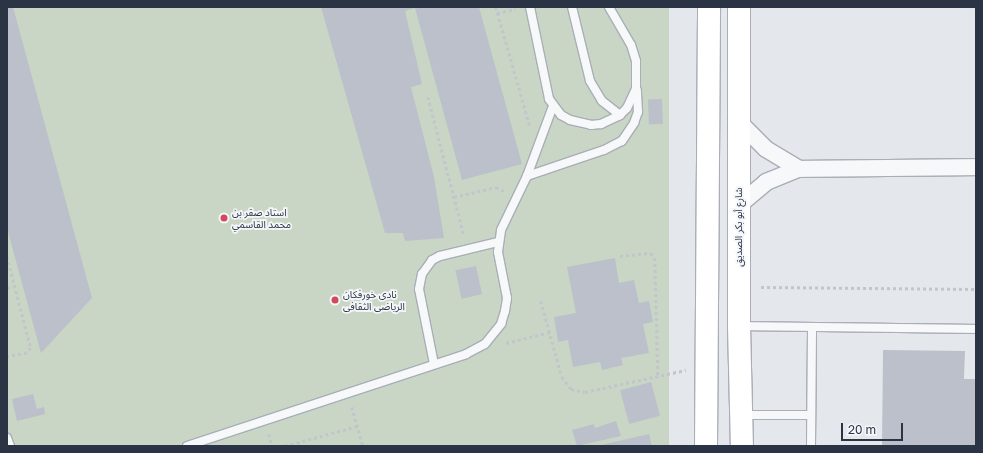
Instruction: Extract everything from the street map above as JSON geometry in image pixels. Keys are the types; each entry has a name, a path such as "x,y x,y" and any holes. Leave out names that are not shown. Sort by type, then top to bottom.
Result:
{"main road":[{"path":"706,446 709,7"},
{"name":"شارع أبو بكر الصديق","path":"739,7 739,326 742,446"}],"street":[{"path":"739,122 766,149 799,169"},
{"path":"739,205 766,182 799,169 976,167"}],"lane":[{"path":"530,7 549,98 553,106 561,115 580,124 601,124 620,115 627,108 636,89"},
{"path":"572,7 590,81 602,101 620,115"},
{"path":"527,176 604,150 622,141 634,123 638,112 636,62 631,45 609,7"},
{"path":"187,446 348,394 476,350 493,336 505,311 507,298 498,242 527,176 553,106"},
{"path":"434,364 419,281 426,266 432,260 498,242"},
{"path":"739,326 976,329"},
{"path":"811,446 812,327"},
{"path":"742,415 812,415"},
{"path":"7,438 10,446"}],"path":[{"path":"496,7 537,151"},
{"path":"497,13 519,9"},
{"path":"428,97 468,249"},
{"path":"454,197 496,187 516,199"},
{"path":"620,256 651,253 655,258 658,375"},
{"path":"7,256 32,348 27,353 7,357"},
{"path":"7,288 15,286"},
{"path":"739,287 976,289"},
{"path":"541,301 562,377 571,389 585,392 658,375 706,366"},
{"path":"476,350 550,332"},
{"path":"348,394 363,446"},
{"path":"285,446 357,426"}],"green space":[{"name":"نادى خورفكان الرياضى الثقافى","path":"7,7 669,7 669,446 7,446"}],"building":[{"path":"7,7 13,7 92,298 41,353 7,228"},
{"path":"321,7 479,7 522,164 462,180 415,8 405,11 422,84 411,87 434,177 444,238 405,241 403,233 385,233"},
{"path":"648,99 662,99 663,124 649,124"},
{"path":"615,258 619,283 634,280 639,303 649,301 653,322 643,324 649,353 621,358 623,365 602,370 600,362 573,367 568,340 558,342 554,317 576,313 567,267"},
{"path":"476,266 482,294 461,299 455,270"},
{"path":"883,350 965,351 964,379 976,379 976,446 882,446"},
{"path":"651,382 660,416 629,424 620,390"},
{"path":"33,394 37,409 44,407 45,414 17,421 12,399"},
{"path":"616,421 621,436 577,446 572,430 594,424 595,428"},
{"path":"649,434 652,446 601,446 601,445"}],"place":[{"name":"استاد صقر بن محمد القاسمي","path":"224,218"},
{"name":"نادى خورفكان الرياضى الثقافى","path":"335,300"}]}
